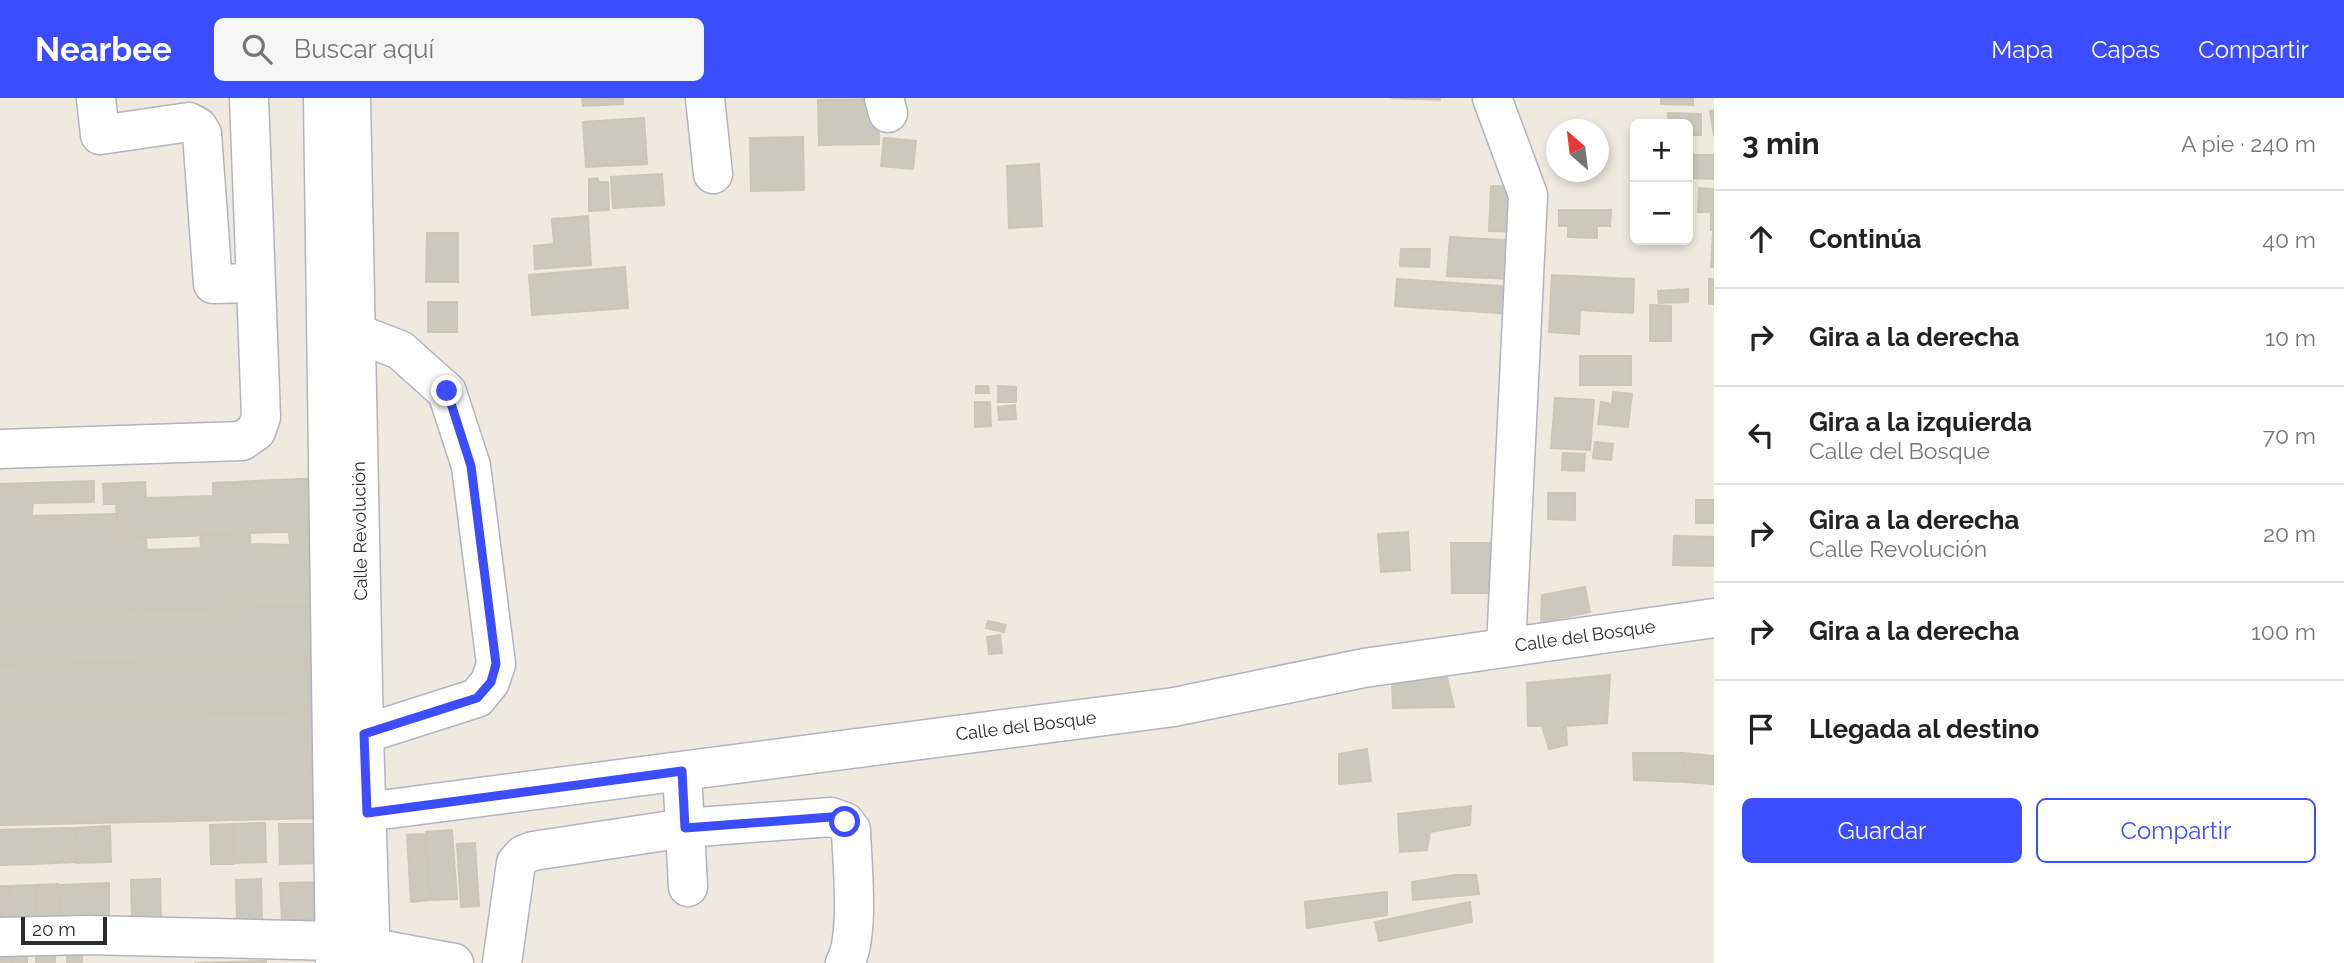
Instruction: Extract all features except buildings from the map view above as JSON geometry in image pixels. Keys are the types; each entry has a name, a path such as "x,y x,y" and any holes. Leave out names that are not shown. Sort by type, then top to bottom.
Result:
{"street":[{"path":"96,98 100,135 188,122 198,127 202,134 213,284 256,283"},
{"path":"0,449 242,441 256,431 261,417 249,98"},
{"name":"Calle Revolución","path":"323,98 343,461 364,734 351,814"},
{"name":"Calle Revolución","path":"351,98 356,334 343,461 353,954"},
{"path":"705,98 713,174"},
{"path":"1492,98 1528,195 1506,647"},
{"path":"356,334 400,349 447,391 471,466 496,664 491,682 477,698 364,734"},
{"name":"Calle del Bosque","path":"351,814 1174,707 1364,668 1714,618"},
{"path":"682,771 688,887"},
{"path":"502,963 516,863 533,851 685,828 831,817 845,822 851,830 852,951 845,963"},
{"path":"0,937 87,949 353,954 454,963"}],"route":[{"path":"447,391 471,466 496,664 491,682 477,698 364,734 367,813 682,771 685,828 831,817 845,822"}]}
